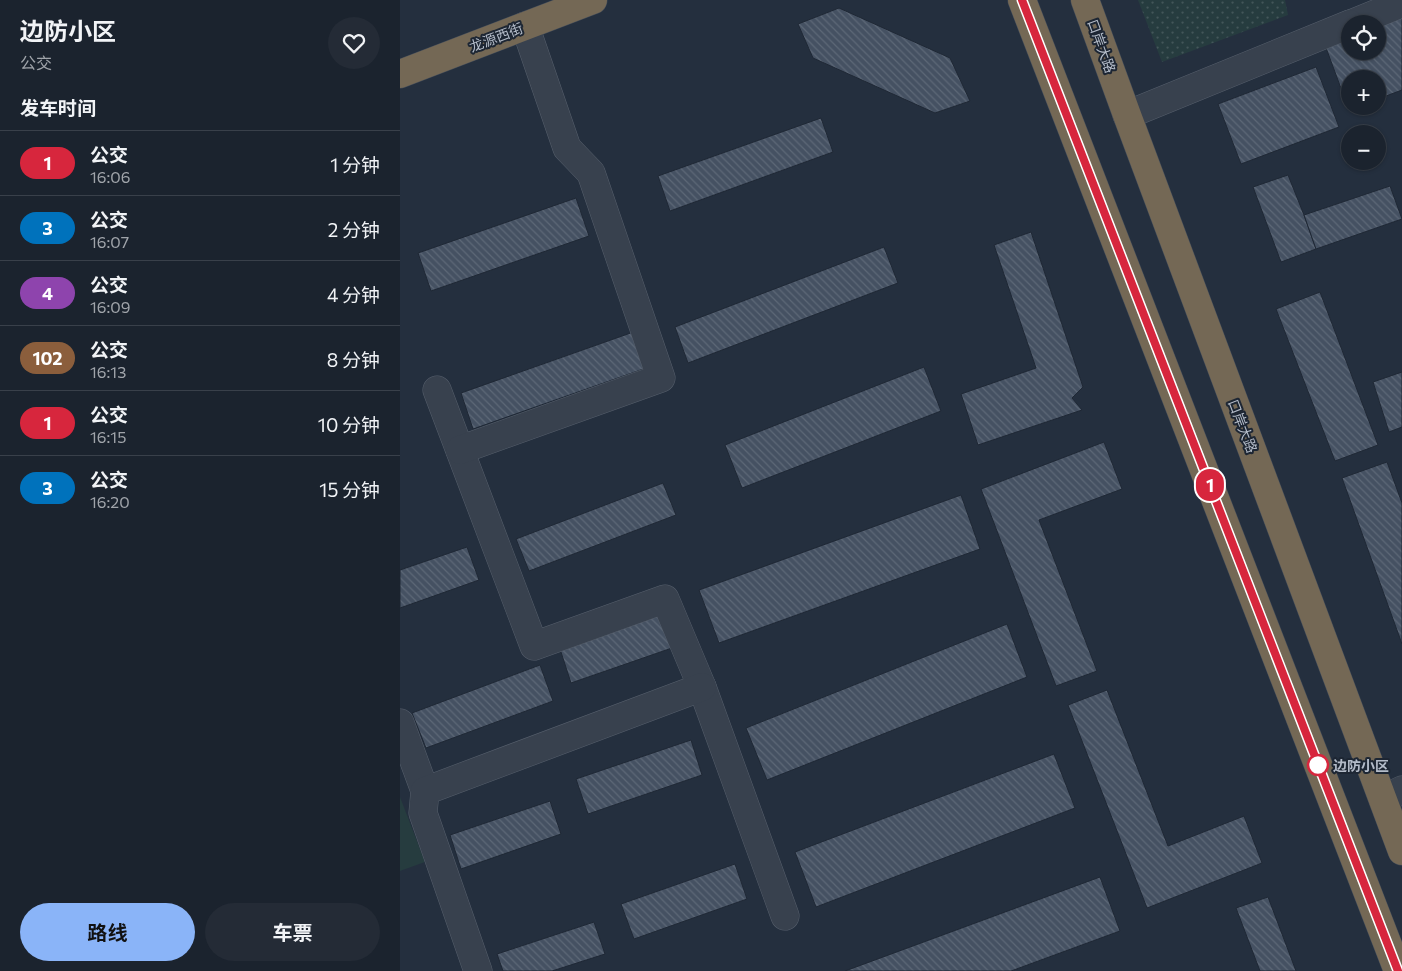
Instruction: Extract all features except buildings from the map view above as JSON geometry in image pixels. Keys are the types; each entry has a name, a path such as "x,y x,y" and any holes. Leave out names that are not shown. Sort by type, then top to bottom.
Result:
{"highway":[{"name":"龙源西街","path":"400,74 593,0"},
{"path":"1022,0 1398,971"},
{"name":"口岸大路","path":"1085,0 1127,115 1392,794 1402,851"}],"street":[{"path":"1373,15 1402,3"},
{"path":"460,450 661,378 590,173 567,148 525,26"},
{"path":"1127,115 1341,28"},
{"path":"437,390 534,646 666,599 702,687 785,916"},
{"path":"425,791 702,687"},
{"path":"400,723 425,791 422,813 478,971"}],"green space":[{"path":"1138,0 1285,0 1288,15 1162,62"},
{"path":"400,797 425,862 400,871"}],"bus line":[{"name":"1","path":"1022,0 1398,971"}],"place":[{"name":"边防小区","path":"1318,765"}]}
